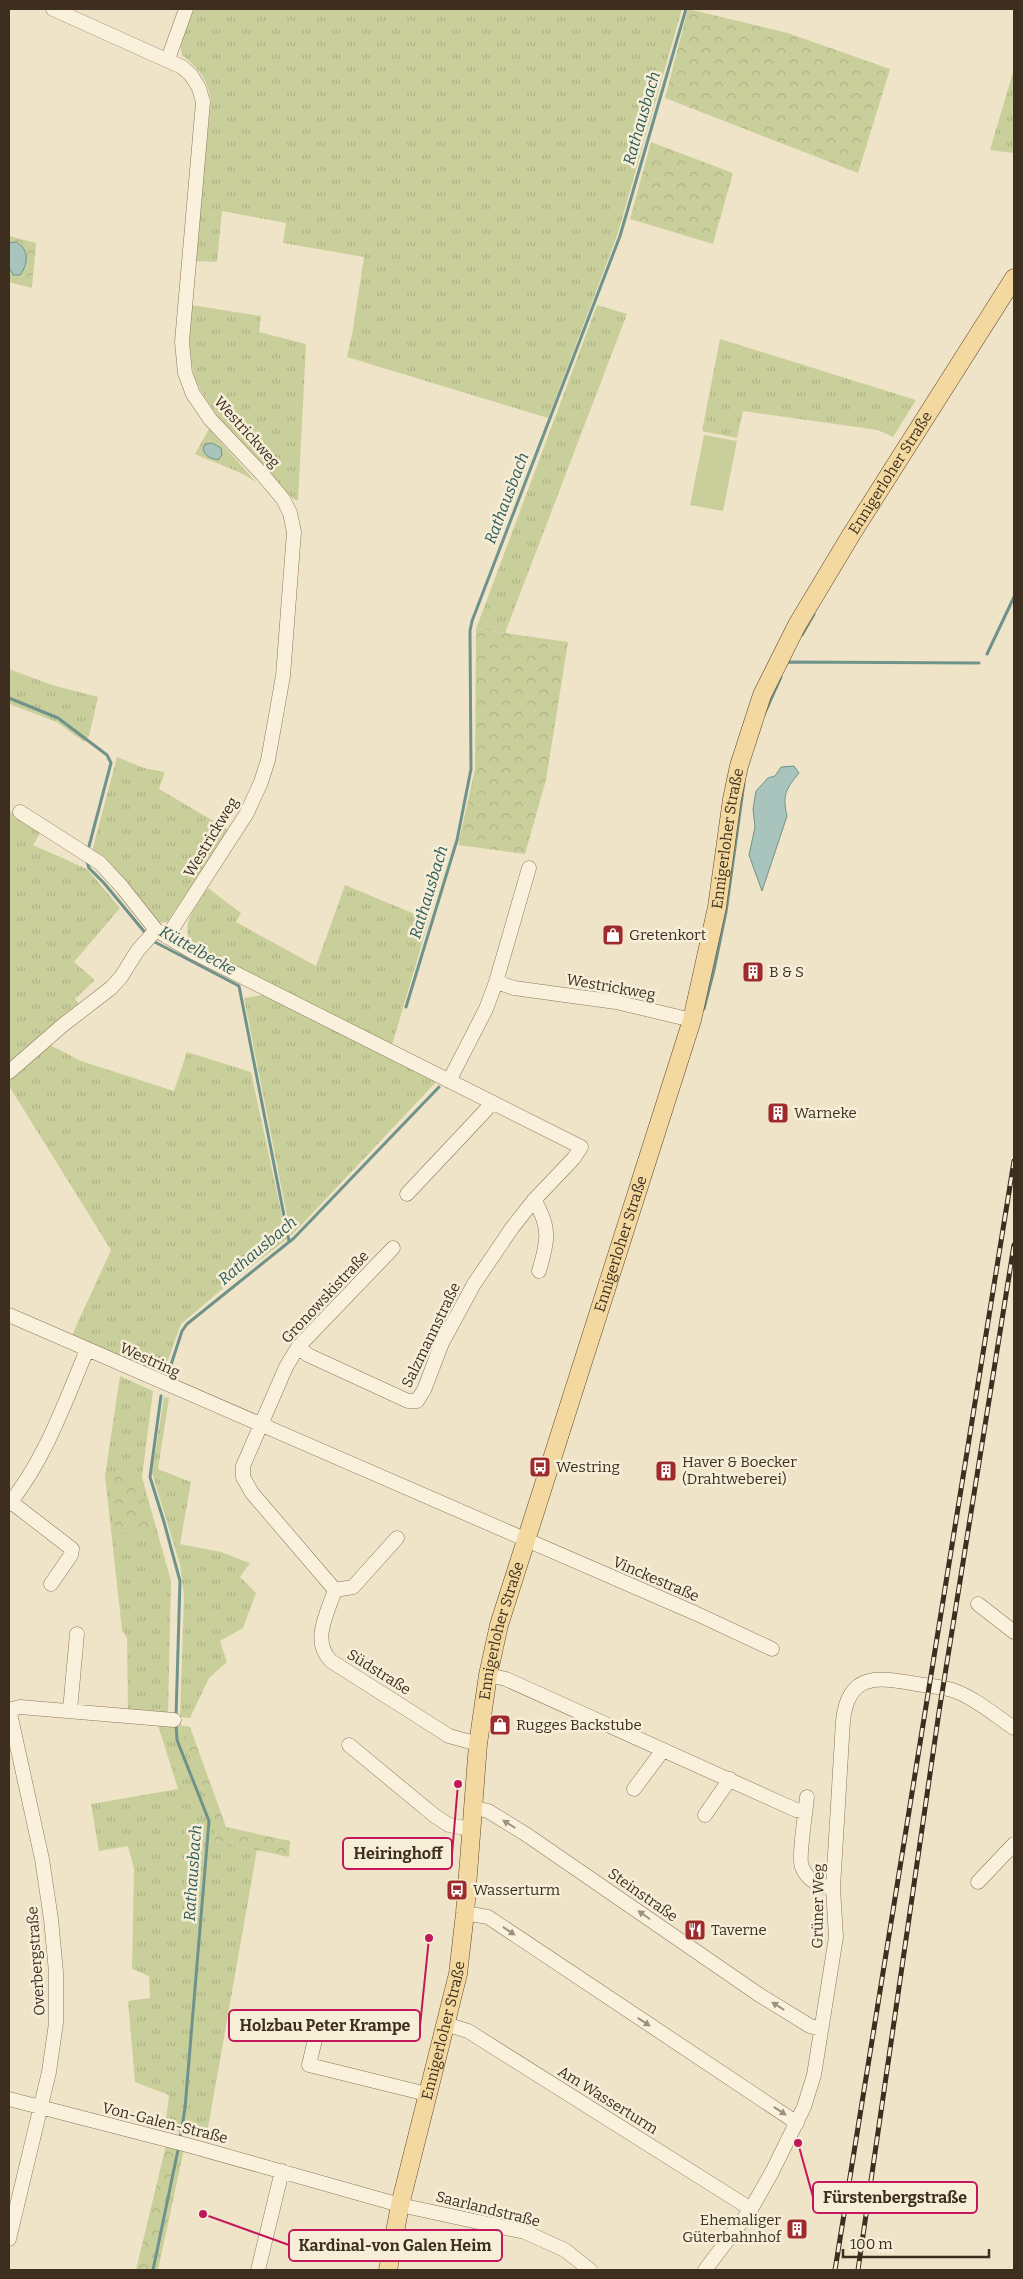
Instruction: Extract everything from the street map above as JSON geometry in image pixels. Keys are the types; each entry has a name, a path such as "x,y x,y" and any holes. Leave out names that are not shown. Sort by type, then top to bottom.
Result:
{"main road":[{"name":"Ennigerloher Straße","path":"388,2270 400,2205 458,1974 465,1913 478,1744 488,1675 499,1625 692,1020 717,907 737,774 762,696 794,632 846,543 1014,278"}],"street":[{"name":"Westrickweg","path":"9,1072 63,1025 111,988 121,977 138,950 162,934 247,812 264,775 268,760 283,676 294,532 290,513 283,499 210,419 193,394 185,373 182,342 203,102 199,88 191,75 168,59 53,9"},
{"path":"168,59 186,9"},
{"path":"20,812 100,863 162,934 193,952 491,1102 486,1110 407,1194"},
{"path":"449,1081 486,1009 496,982 529,868"},
{"name":"Westrickweg","path":"496,982 514,988 616,1002 692,1020"},
{"name":"Salzmannstraße","path":"298,1347 308,1355 408,1401 417,1401 424,1390 442,1343 461,1306 496,1249 534,1200 574,1158 581,1147 491,1102"},
{"path":"534,1200 544,1215 548,1232 546,1250 539,1271"},
{"name":"Gronowskistraße","path":"261,1425 286,1366 298,1347 393,1248"},
{"name":"Westring","path":"9,1315 526,1540"},
{"path":"51,1584 71,1555 72,1549 11,1498 46,1444 88,1350"},
{"path":"261,1425 243,1466 243,1478 252,1493 335,1590 353,1587 397,1538"},
{"name":"Vinckestraße","path":"526,1540 695,1613 772,1649"},
{"name":"Südstraße","path":"335,1590 320,1635 323,1654 331,1661 449,1736 478,1744"},
{"path":"978,1604 1014,1632"},
{"path":"70,1710 77,1634"},
{"path":"488,1675 506,1679 796,1810 806,1804 801,1866 810,1879 822,1887 833,1888"},
{"name":"Grüner Weg","path":"704,2270 752,2209 797,2122 814,2075 836,1936 833,1888 844,1708 850,1694 859,1685 872,1679 889,1679 955,1691 1014,1728"},
{"path":"9,1710 20,1707 70,1710 174,1720"},
{"name":"Overbergstraße","path":"9,1710 42,1859 51,1919 56,1972 56,2023 49,2072 9,2239"},
{"path":"349,1745 435,1816 449,1825 470,1829"},
{"path":"634,1789 663,1750"},
{"path":"705,1815 730,1780"},
{"name":"Steinstraße","path":"472,1807 488,1811 758,1994 810,2026 821,2029"},
{"path":"978,1882 1014,1844"},
{"path":"465,1913 488,1917 797,2122"},
{"name":"Am Wasserturm","path":"445,2024 468,2031 752,2209"},
{"path":"316,2035 309,2065 427,2094"},
{"name":"Von-Galen-Straße","path":"9,2099 282,2171 400,2205"},
{"path":"258,2270 282,2171"},
{"name":"Saarlandstraße","path":"400,2205 525,2232 564,2250 590,2270"}],"green space":[{"path":"193,9 682,9 617,236 548,418 347,357 364,257 283,243 286,223 222,211 217,262 195,261 211,101 202,75 182,55 180,44"},
{"path":"688,9 788,33 890,69 858,173 665,98"},
{"path":"1014,69 1014,153 990,150"},
{"path":"651,142 733,173 713,244 630,219"},
{"path":"9,236 36,243 32,288 9,282"},
{"path":"191,305 261,316 259,332 306,344 298,501 292,498 235,437 208,403 193,371 190,354"},
{"path":"597,305 627,314 505,633 476,629"},
{"path":"720,339 916,400 893,437 878,430 743,411 737,438 702,431"},
{"path":"209,429 256,482 234,470 195,454"},
{"path":"704,435 737,441 723,511 690,505"},
{"path":"476,629 568,642 546,780 525,854 458,845 475,769"},
{"path":"9,669 52,685 98,697 89,736 84,742 57,722 9,704"},
{"path":"117,757 144,768 165,772 159,789 229,830 167,922 156,923 92,851"},
{"path":"9,811 42,830 33,845 87,869 120,908 74,962 95,980 75,999 79,1004 9,1064"},
{"path":"345,885 429,920 392,1045 193,945 189,938 188,923 208,888 241,913 236,922 316,966"},
{"path":"264,995 438,1080 291,1236 244,998"},
{"path":"50,1045 81,1061 174,1091 187,1052 251,1072 287,1239 181,1324 163,1374 72,1335 111,1250 9,1086 9,1081"},
{"path":"120,1376 153,1391 142,1477 171,1581 168,1716 128,1712 127,1638 122,1630 105,1476"},
{"path":"164,1397 169,1398 158,1469 191,1482 180,1544 221,1552 250,1563 240,1577 256,1593 243,1628 220,1641 227,1662 209,1678 190,1718 180,1717 184,1597 180,1565 152,1473"},
{"path":"109,1476 139,1477 154,1533 115,1533"},
{"path":"157,1722 179,1725 215,1819 216,1841 257,1850 206,2139 165,2128 169,2095 135,2082 128,2001 150,1998 149,1976 132,1969 134,1869 128,1846 99,1851 91,1804 178,1789"},
{"path":"179,1725 190,1727 226,1827 290,1841 289,1857 215,1841 215,1819"},
{"path":"166,2145 184,2149 158,2270 136,2270"}],"water":[{"path":"16,242 21,245 26,253 25,267 20,275 13,275 9,267 9,243"},
{"path":"212,443 221,448 222,455 218,460 208,457 204,451 203,448 206,444"},
{"path":"794,766 799,773 786,793 787,816 762,891 749,855 755,827 753,809 756,791 768,778 775,776 781,767"}],"waterway":[{"name":"Rathausbach","path":"406,1007 457,840 471,769 470,631 472,621 620,236 686,9"},
{"path":"987,654 1014,597"},
{"path":"802,635 814,614"},
{"path":"786,665 787,662 979,663"},
{"path":"764,715 781,677"},
{"name":"Küttelbecke","path":"9,698 58,718 107,755 111,763 88,850"},
{"path":"704,1009 726,912 744,783"},
{"name":"Küttelbecke","path":"86,859 89,868 104,883 147,935"},
{"name":"Küttelbecke","path":"151,940 239,986 289,1241"},
{"name":"Rathausbach","path":"168,1374 182,1331 187,1324 294,1238 439,1087"},
{"name":"Rathausbach","path":"161,1396 150,1477 180,1581 176,1717"},
{"name":"Rathausbach","path":"176,1723 177,1740 209,1821 185,2108 180,2139"},
{"name":"Rathausbach","path":"153,2270 179,2145"}],"railway":[{"path":"835,2270 1014,1161"},
{"path":"858,2270 939,1712 1014,1245"}],"place":[{"name":"Gretenkort","path":"613,935"},
{"name":"B & S","path":"753,972"},
{"name":"Warneke","path":"778,1113"},
{"name":"Westring","path":"540,1467"},
{"name":"Haver & Boecker (Drahtweberei)","path":"666,1471"},
{"name":"Rugges Backstube","path":"500,1725"},
{"name":"Heiringhoff","path":"458,1784"},
{"name":"Wasserturm","path":"457,1890"},
{"name":"Taverne","path":"695,1930"},
{"name":"Holzbau Peter Krampe","path":"429,1938"},
{"name":"Fürstenbergstraße","path":"798,2143"},
{"name":"Kardinal-von Galen Heim","path":"203,2214"},
{"name":"Ehemaliger Güterbahnhof","path":"797,2229"}]}
